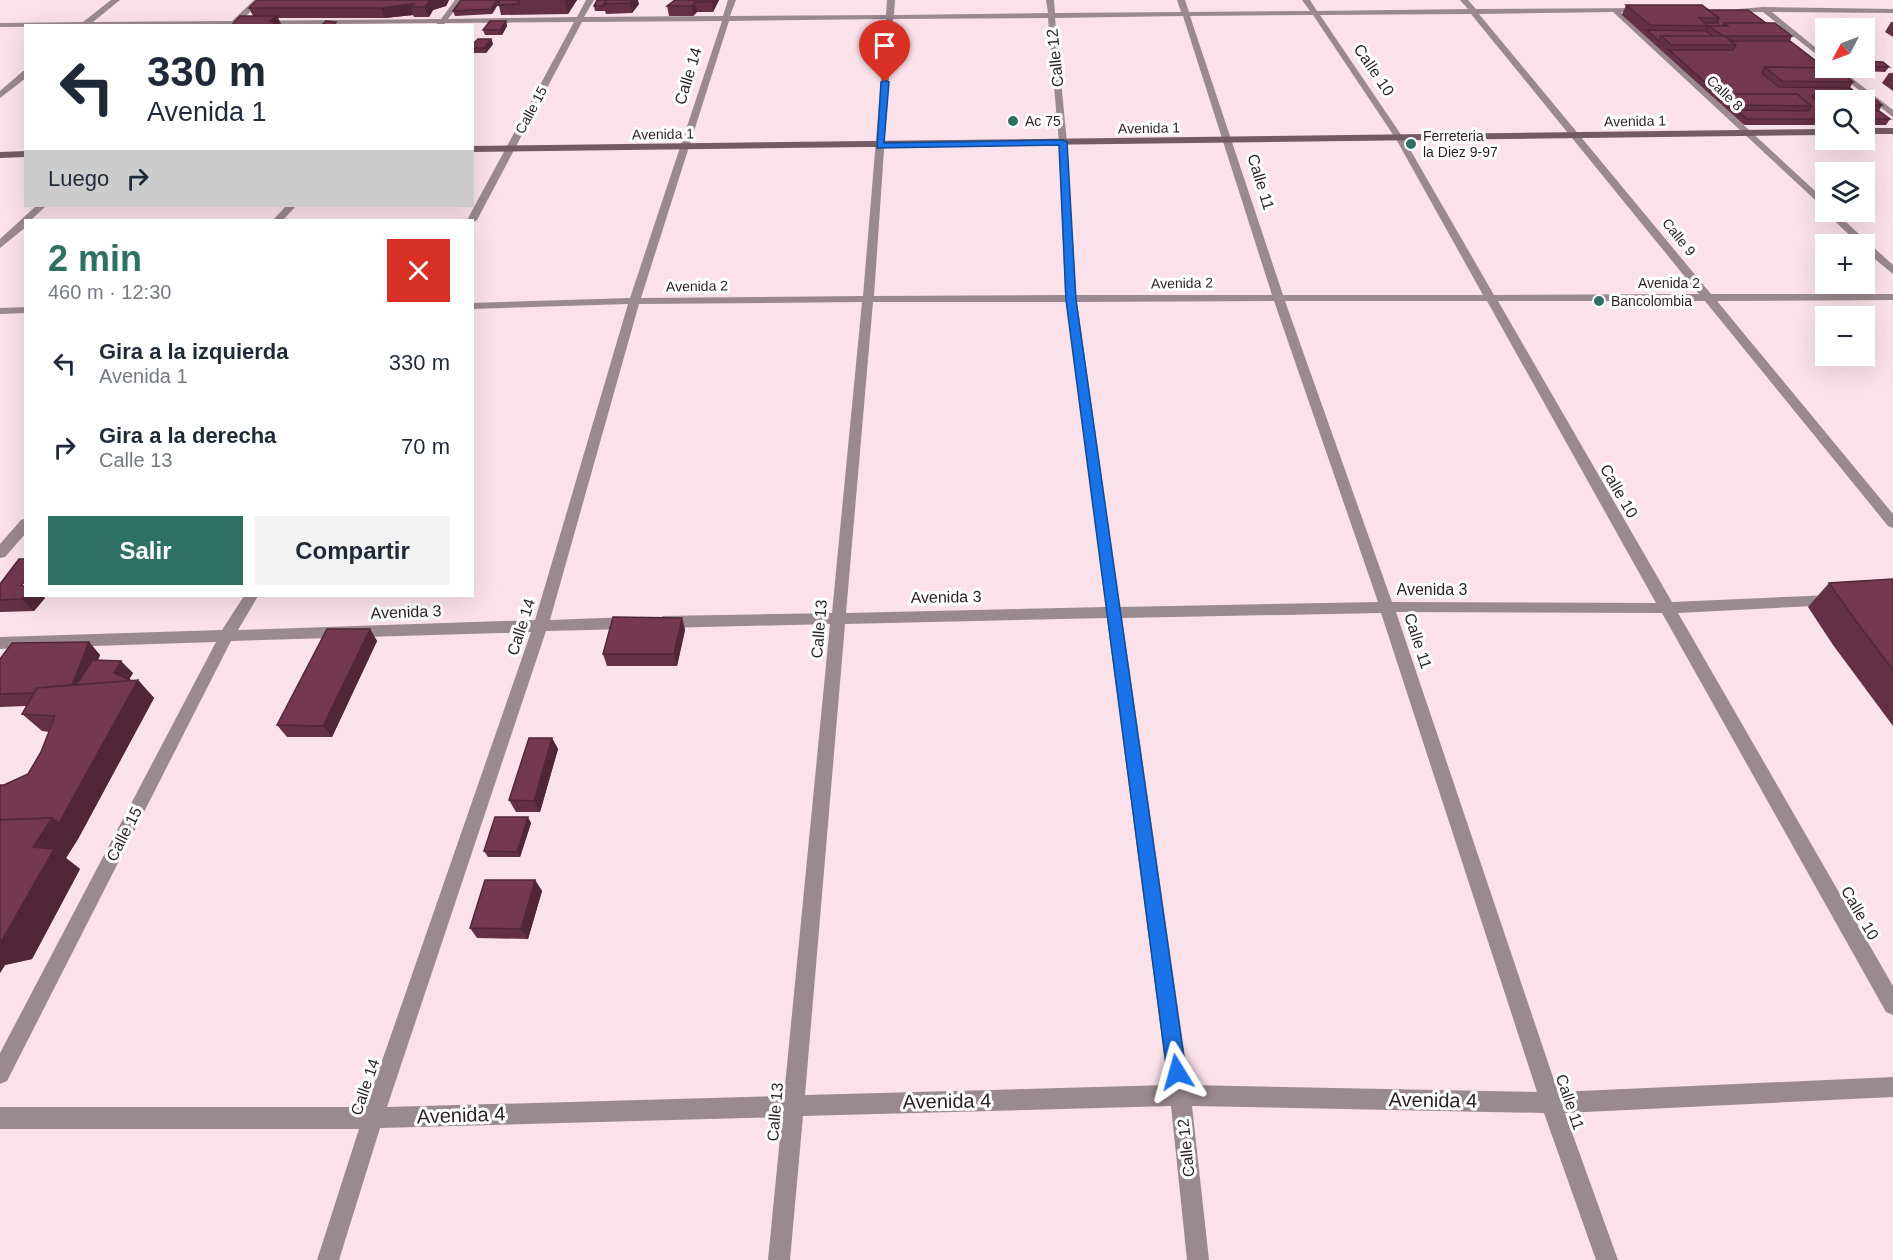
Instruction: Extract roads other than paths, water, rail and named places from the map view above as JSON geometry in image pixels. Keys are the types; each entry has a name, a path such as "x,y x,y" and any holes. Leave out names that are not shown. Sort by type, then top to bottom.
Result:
{"street":[{"path":"84,24 116,0"},
{"path":"232,24 258,0"},
{"path":"440,24 459,0"},
{"name":"Calle 15","path":"473,219 590,0"},
{"name":"Calle 14","path":"328,1260 373,1118 541,625 634,301 732,0"},
{"name":"Calle 13","path":"779,1260 868,299 891,0"},
{"name":"Calle 12","path":"1050,0 1063,142 1071,300 1180,1095 1198,1260"},
{"name":"Calle 11","path":"1181,0 1188,15 1278,297 1387,607 1551,1103 1607,1260"},
{"name":"Calle 10","path":"1306,0 1400,139 1893,1005"},
{"name":"Calle 9","path":"1464,0 1893,523"},
{"name":"Calle 8","path":"1603,0 1815,197"},
{"path":"1751,0 1815,51"},
{"path":"232,24 440,24 1649,10"},
{"path":"1718,10 1893,11"},
{"path":"0,25 24,25"},
{"path":"0,94 24,75"},
{"path":"1848,78 1893,114"},
{"path":"1875,131 1893,131"},
{"name":"Avenida 1","path":"474,149 880,146 1815,132"},
{"path":"0,155 24,154"},
{"path":"28,219 40,207"},
{"path":"280,219 290,207"},
{"path":"1841,222 1893,271"},
{"path":"0,245 24,223"},
{"name":"Avenida 2","path":"474,306 634,301 868,299 1893,297"},
{"path":"0,311 24,310"},
{"path":"0,554 24,525"},
{"name":"Calle 15","path":"0,1074 226,637 250,597"},
{"name":"Avenida 3","path":"0,642 838,617 1387,607 1666,608 1845,599"},
{"name":"Avenida 4","path":"0,1118 373,1118 1180,1095 1551,1103 1893,1087"}],"place":[{"name":"Ac 75","path":"1013,121"},
{"name":"Ferreteria la Diez 9-97","path":"1411,144"},
{"name":"Bancolombia","path":"1599,301"}]}
